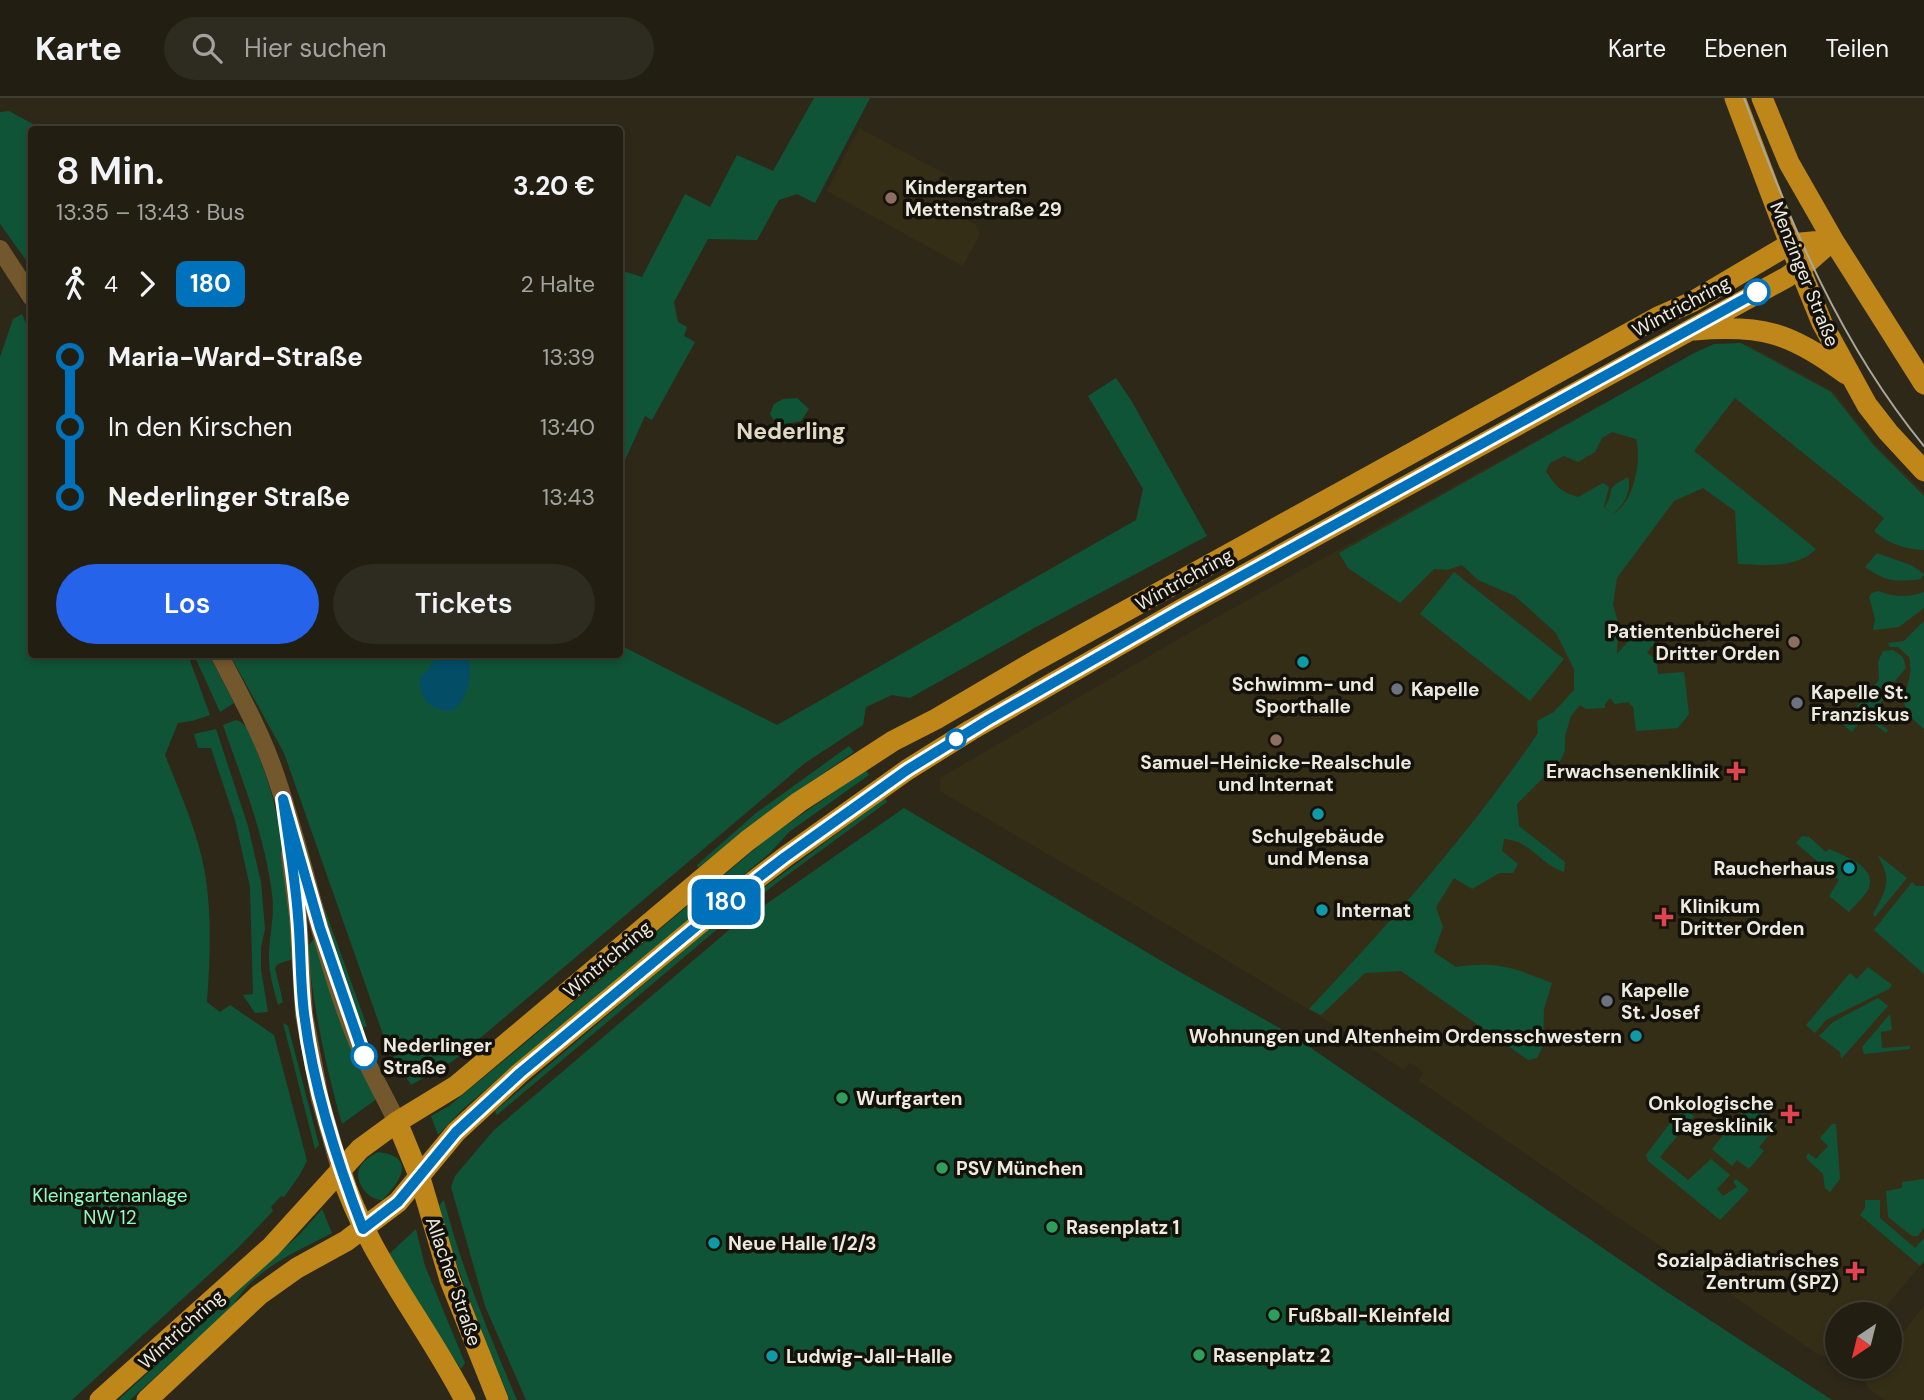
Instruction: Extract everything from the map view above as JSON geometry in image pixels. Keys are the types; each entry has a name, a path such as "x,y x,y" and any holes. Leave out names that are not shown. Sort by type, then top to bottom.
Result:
{"main road":[{"name":"Menzinger Straße","path":"1735,98 1822,323 1850,377 1888,432 1924,471"},
{"name":"Menzinger Straße","path":"1762,98 1789,163 1833,240 1924,384"},
{"name":"Wintrichring","path":"100,1400 271,1247 367,1143 456,1086 799,802 893,741 1648,322 1692,302 1790,244 1833,240"},
{"name":"Wintrichring","path":"147,1400 269,1288 297,1268 335,1248 398,1202 456,1132 520,1073 726,902 907,770 971,730 1182,609 1800,269 1833,240"},
{"path":"1686,331 1719,328 1768,331 1809,348 1850,377"},
{"name":"Allacher Straße","path":"397,1122 420,1178 450,1280 498,1400"},
{"path":"341,1169 363,1229"},
{"name":"Allacher Straße","path":"363,1229 376,1255 429,1335 465,1400"}],"street":[{"path":"0,250 28,292"},
{"path":"221,658 261,736 355,1034 373,1077 397,1122"},
{"path":"283,799 298,916 304,1014 320,1099 341,1169"}],"shaded area":[{"name":"Kindergarten Mettenstraße 29","path":"859,128 953,178 940,205 975,224 980,234 963,266 827,191"},
{"name":"Klinikum Dritter Orden","path":"1718,345 1749,345 1834,392 1876,446 1924,492 1924,1261 1890,1302 1825,1302 1825,1356 1819,1355 1418,1080 1423,1073 1416,1066 1409,1063 1404,1070 1341,1029 940,791 940,778 1201,626 1600,405 1673,444"},
{"path":"1924,1306 1924,1400 1885,1400 1869,1389 1865,1381 1902,1379 1902,1334"}],"green space":[{"path":"814,98 870,98 815,203 797,194 779,200 757,240 708,239 674,302 678,322 687,327 684,336 695,342 652,420 645,416 623,464 623,271 642,277 685,194 710,207 737,155 773,171"},
{"path":"9,111 36,126 28,126 28,263 0,224 0,112"},
{"name":"Kleingartenanlage NW 12","path":"22,314 28,327 28,658 189,658 210,715 178,723 165,755 193,828 205,873 210,937 207,1002 220,1012 230,1005 274,1035 307,1161 284,1197 281,1196 271,1207 273,1211 238,1248 72,1400 0,1400 0,357 13,319"},
{"path":"1741,343 1831,392 1874,446 1924,496 1924,550 1898,545 1879,536 1874,531 1884,518 1735,398 1694,451 1816,549 1790,563 1738,564 1735,511 1703,488 1674,501 1617,578 1613,604 1618,623 1617,654 1638,630 1653,628 1655,646 1647,653 1656,656 1658,674 1684,672 1689,714 1678,728 1636,731 1633,706 1629,702 1615,704 1610,698 1605,708 1586,709 1580,705 1571,716 1565,736 1565,751 1560,761 1517,804 1519,826 1565,862 1564,872 1521,844 1504,839 1502,851 1518,864 1513,873 1499,873 1472,889 1454,878 1436,907 1443,927 1434,952 1456,967 1494,965 1527,973 1552,983 1544,1009 1543,1046 1537,1058 1528,1060 1401,971 1365,973 1321,1015 1309,1009 1400,910 1458,841 1538,733 1537,721 1554,712 1574,690 1574,669 1556,633 1515,596 1478,580 1462,565 1447,570 1434,569 1400,603 1348,568 1339,553 1714,344","holes":["1612,432 1636,439 1637,469 1631,492 1620,509 1612,514 1626,498 1628,477 1611,490 1605,507 1611,513 1604,507 1609,487 1603,483 1578,497 1559,488 1546,471 1550,463 1564,456 1578,462 1595,452 1602,438"]},
{"path":"1116,378 1207,536 910,698 892,695 866,707 863,725 805,763 453,1061 411,1085 387,1046 284,753 232,658 623,658 623,647 777,725 1136,520 1143,489 1088,396"},
{"path":"797,398 809,409 801,421 786,424 775,422 770,414 774,404 783,399"},
{"path":"1877,553 1913,566 1924,574 1921,579 1905,580 1879,576 1865,567"},
{"path":"1454,572 1564,659 1530,701 1420,614"},
{"path":"1878,591 1901,596 1924,592 1924,608 1899,627 1873,630 1875,619 1869,597"},
{"path":"1924,621 1924,729 1912,718 1904,701 1909,679 1909,657 1898,647 1890,647 1888,643 1904,641"},
{"path":"1893,650 1903,657 1906,668 1884,694 1886,696 1871,715 1888,730 1886,733 1865,716 1852,732 1842,724 1879,680 1878,662 1883,651"},
{"path":"195,658 211,658 234,703 220,712"},
{"path":"236,720 245,725 250,734 267,780 284,855 293,959 278,964 275,968 283,1002 278,1005 269,964 273,910 269,872 252,808 223,725"},
{"path":"216,729 248,826 261,882 265,929 261,948 261,970 268,1012 255,1013 243,995 253,994 250,887 235,820 211,748 198,748 194,734"},
{"path":"849,746 854,752 776,806 698,868 697,865 756,813"},
{"path":"866,770 869,775 789,832 770,853 550,1034 462,1110 438,1135 431,1116 449,1106 769,837"},
{"path":"885,798 887,802 714,932 497,1115 495,1111 710,928"},
{"path":"904,808 1180,972 1292,1035 1664,1290 1832,1400 526,1400 485,1306 451,1187 455,1176 494,1130 729,930"},
{"path":"1802,836 1809,837 1826,852 1829,849 1851,859 1869,875 1868,890 1849,912 1829,896 1839,880 1796,843"},
{"path":"1878,855 1907,878 1875,917 1873,914 1884,894 1886,883 1885,871"},
{"path":"311,871 367,1026 361,1029 332,948"},
{"path":"1912,882 1916,886 1924,886 1924,974 1874,930"},
{"path":"316,940 378,1098 342,1124 316,1013 308,946"},
{"path":"1868,967 1892,985 1889,989 1826,1020 1815,1033 1806,1025 1850,973 1857,979"},
{"path":"1878,998 1888,1006 1841,1059 1840,1052 1819,1036 1833,1022"},
{"path":"1890,1014 1892,1030 1881,1032 1882,1048 1910,1046 1910,1049 1864,1054 1862,1047"},
{"path":"283,1023 288,1026 319,1145 315,1149"},
{"path":"1750,1102 1777,1125 1759,1147 1764,1151 1749,1169 1737,1160 1732,1166 1712,1149"},
{"path":"1682,1107 1694,1116 1660,1157 1688,1180 1711,1159 1730,1175 1717,1189 1723,1196 1737,1187 1733,1182 1736,1179 1749,1190 1720,1220 1648,1161 1646,1155"},
{"path":"1832,1124 1836,1124 1840,1179 1830,1192 1825,1188 1823,1174 1806,1158 1808,1153 1816,1159 1828,1146 1820,1138"},
{"path":"378,1152 398,1159 402,1171 395,1185 382,1200 372,1197 363,1189 358,1172 368,1158"},
{"path":"1924,1179 1924,1228 1918,1236 1912,1236 1888,1217 1886,1191 1902,1188 1902,1182"},
{"path":"444,1200 468,1277 517,1400 510,1400 462,1279 439,1205"},
{"path":"1865,1200 1880,1200 1880,1218 1915,1248 1924,1238 1924,1261 1920,1266 1860,1215 1865,1208"},
{"path":"322,1209 332,1233 264,1272 252,1282 233,1306 130,1400 118,1400 300,1234"},
{"path":"416,1229 425,1266 465,1363 461,1369 387,1256"}],"water":[{"path":"435,658 469,658 468,685 459,705 453,711 438,709 424,698 420,677 430,668"}],"tram line":[{"path":"1744,98 1779,190 1819,280 1867,366 1924,446"}],"bus line":[{"name":"180","path":"364,1056 320,928 283,799 298,916 302,996 311,1057 344,1182 363,1229 398,1202 456,1132 520,1073 716,910 907,770 988,720 1182,609 1757,292"}],"place":[{"name":"Kindergarten Mettenstraße 29","path":"891,198"},
{"name":"Patientenbücherei Dritter Orden","path":"1794,642"},
{"name":"Schwimm- und Sporthalle","path":"1303,662"},
{"name":"Kapelle","path":"1397,689"},
{"name":"Kapelle St. Franziskus","path":"1797,703"},
{"name":"Samuel-Heinicke-Realschule und Internat","path":"1276,740"},
{"name":"Erwachsenenklinik","path":"1736,771"},
{"name":"Schulgebäude und Mensa","path":"1318,814"},
{"name":"Raucherhaus","path":"1849,868"},
{"name":"Internat","path":"1322,910"},
{"name":"Klinikum Dritter Orden","path":"1664,917"},
{"name":"Kapelle St. Josef","path":"1607,1001"},
{"name":"Wohnungen und Altenheim Ordensschwestern","path":"1636,1036"},
{"name":"Nederlinger Straße","path":"364,1056"},
{"name":"Wurfgarten","path":"842,1098"},
{"name":"Onkologische Tagesklinik","path":"1790,1114"},
{"name":"PSV München","path":"942,1168"},
{"name":"Rasenplatz 1","path":"1052,1227"},
{"name":"Neue Halle 1/2/3","path":"714,1243"},
{"name":"Sozialpädiatrisches Zentrum (SPZ)","path":"1855,1271"},
{"name":"Fußball-Kleinfeld","path":"1274,1315"},
{"name":"Rasenplatz 2","path":"1199,1355"},
{"name":"Ludwig-Jall-Halle","path":"772,1356"}],"district":[{"name":"Nederling","path":"791,431"}]}
